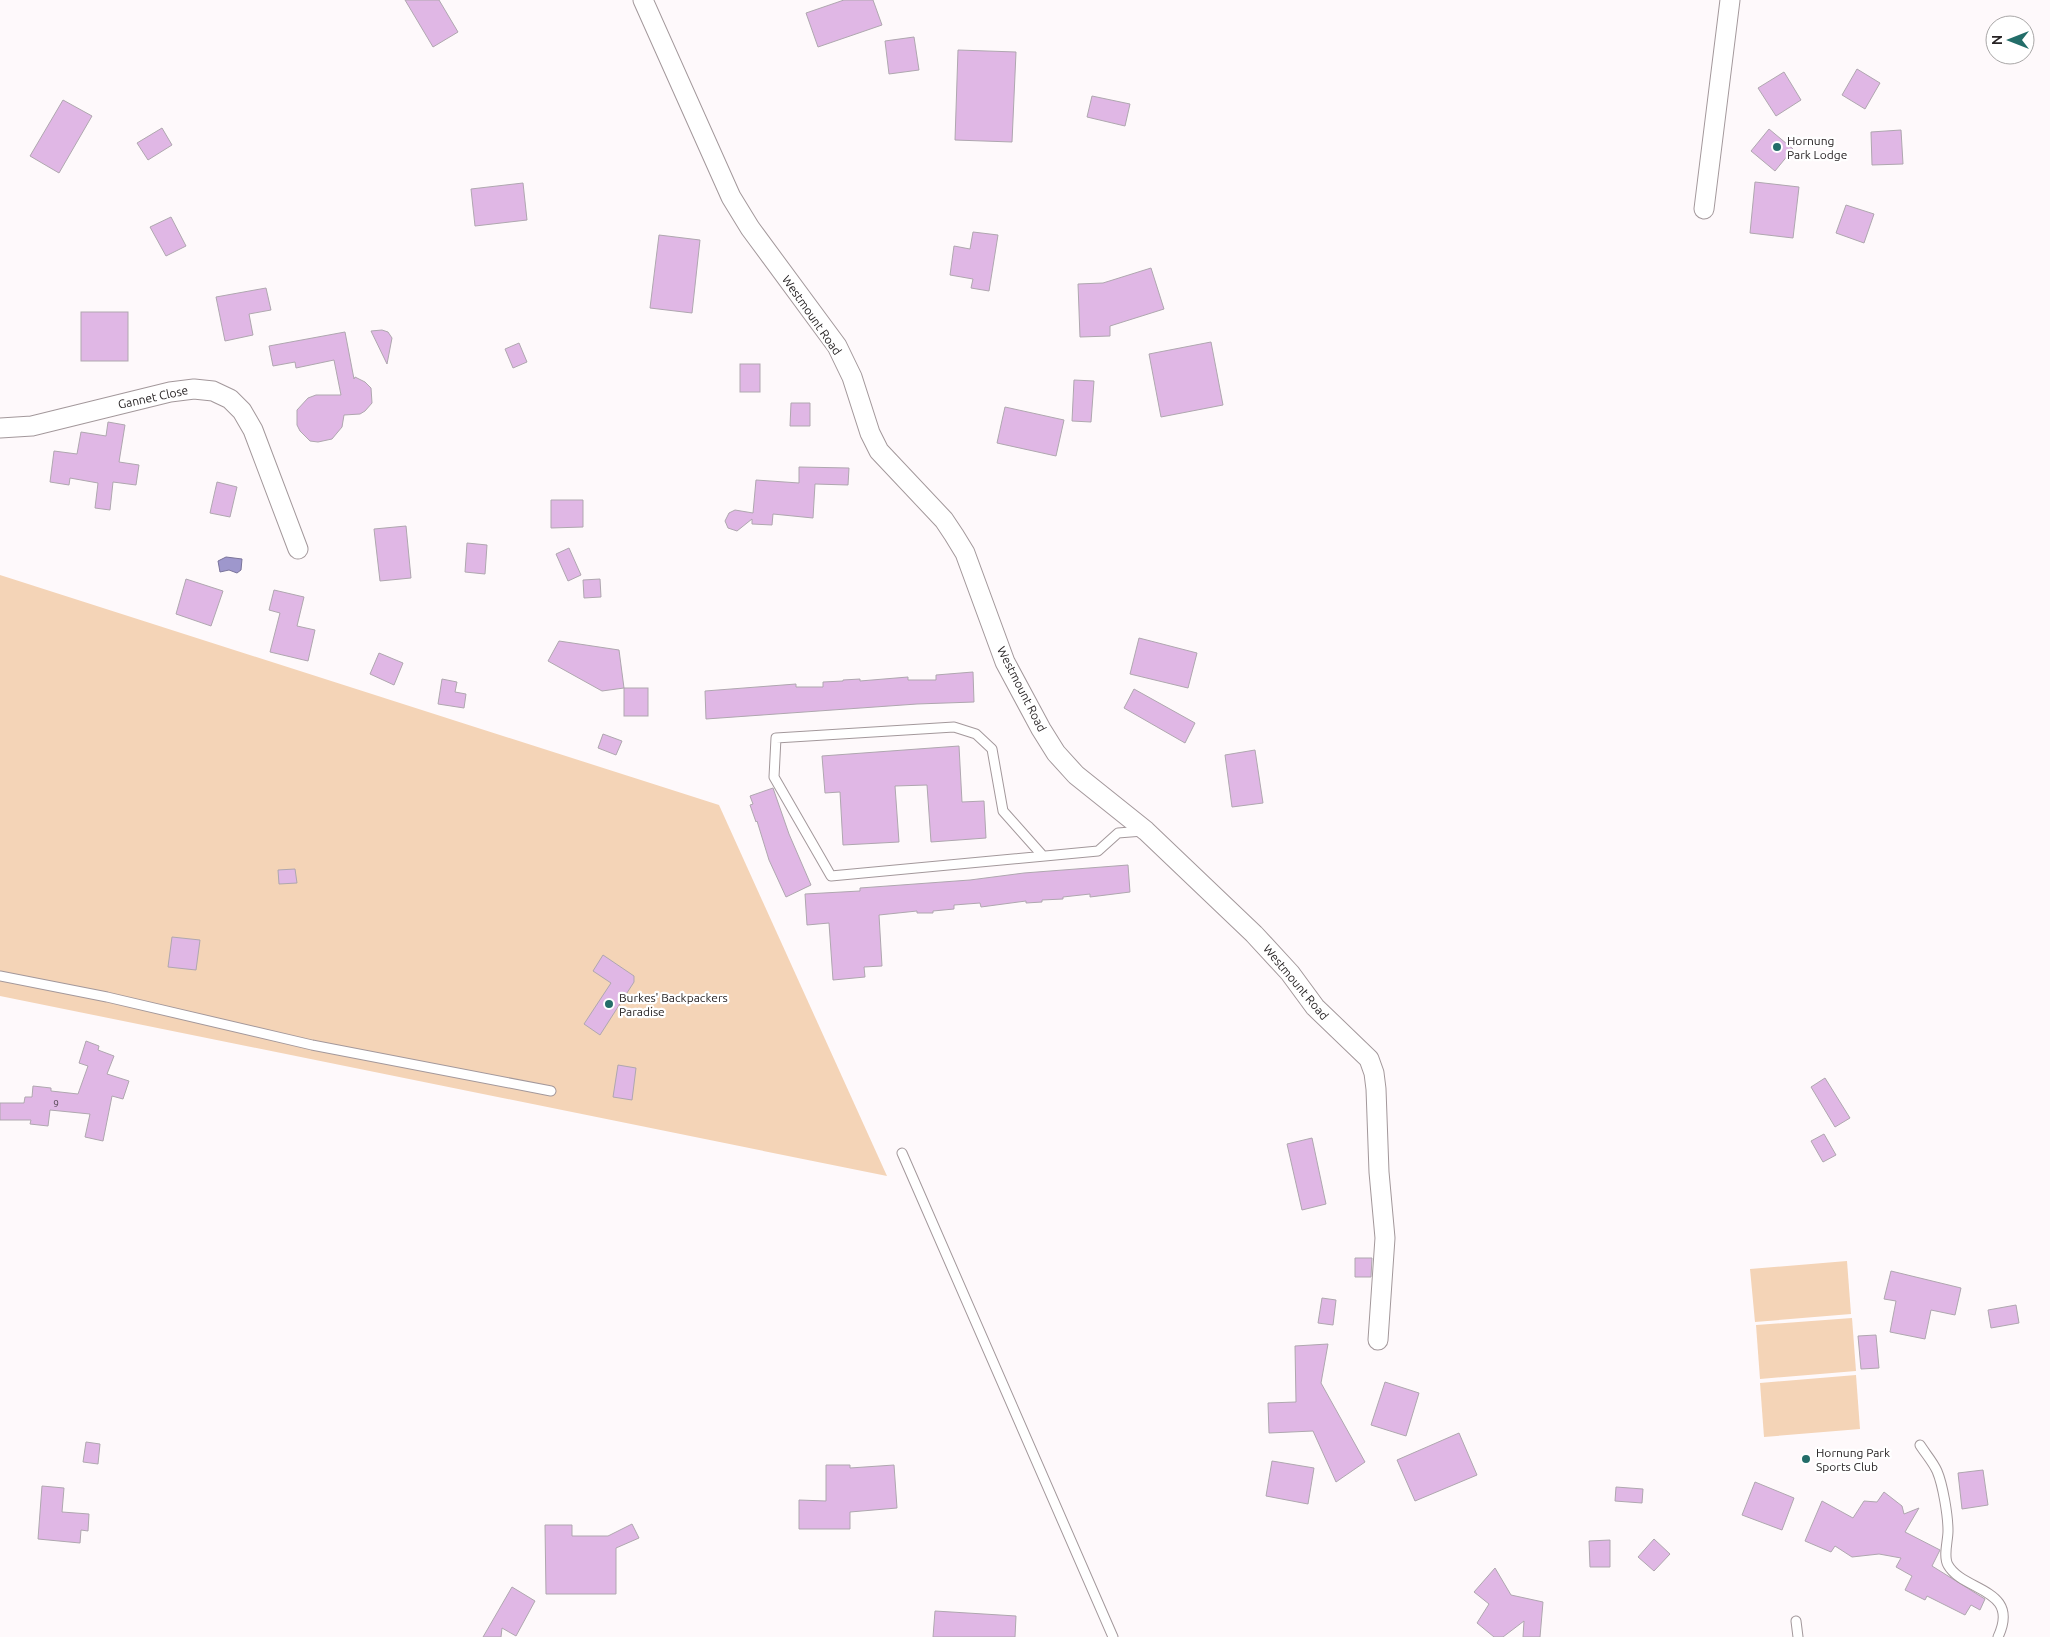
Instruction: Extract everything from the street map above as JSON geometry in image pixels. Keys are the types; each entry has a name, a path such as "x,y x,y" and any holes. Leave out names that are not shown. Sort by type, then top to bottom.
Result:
{"street":[{"name":"Westmount Road","path":"643,0 731,197 750,228 837,346 852,377 870,432 880,451 944,520 961,547 1005,662 1041,729 1056,752 1076,775 1146,831 1254,934 1290,973 1315,1007 1369,1059 1374,1073 1376,1088 1379,1172 1385,1238 1378,1340"},
{"path":"1704,209 1730,0"},
{"name":"Gannet Close","path":"0,428 32,426 170,392 194,389 213,391 230,399 242,411 253,430 298,549"}],"lane":[{"path":"1043,856 1003,811 992,750 976,734 954,726 776,738 774,777 831,876 1098,851 1118,832 1146,831"},
{"path":"0,976 108,997 312,1045 551,1091"},
{"path":"902,1153 1113,1637"},
{"path":"1920,1446 1937,1471 1947,1512 1946,1556 1948,1565 1959,1577 1990,1593 1999,1603 2003,1617 1998,1637"},
{"path":"1796,1621 1798,1637"}],"shaded area":[{"path":"226,557 242,559 241,570 237,573 229,570 220,572 218,561"},
{"path":"0,575 719,805 887,1176 0,996"},
{"path":"1847,1261 1851,1314 1755,1322 1750,1269"},
{"path":"1852,1318 1856,1371 1760,1379 1756,1325"},
{"path":"1856,1375 1860,1429 1764,1437 1760,1383"}],"building":[{"path":"405,0 439,0 458,32 433,47"},
{"path":"844,0 873,0 882,25 818,47 806,13"},
{"path":"914,37 919,70 889,74 885,41"},
{"path":"958,50 1016,52 1012,142 955,140"},
{"path":"1857,69 1880,83 1865,109 1842,95"},
{"path":"1784,72 1801,100 1776,116 1758,88"},
{"path":"1092,96 1130,104 1125,126 1087,117"},
{"path":"63,100 92,116 59,173 30,156"},
{"path":"162,128 172,145 148,160 137,143"},
{"path":"1769,129 1793,149 1775,171 1751,151"},
{"path":"1901,130 1903,164 1872,165 1871,132"},
{"path":"1755,182 1799,187 1793,238 1750,233"},
{"path":"523,183 527,220 475,226 471,189"},
{"path":"1846,205 1874,214 1864,243 1836,233"},
{"path":"171,217 186,246 166,256 150,227"},
{"path":"973,232 998,235 989,291 971,288 973,279 950,275 954,246 970,249"},
{"path":"659,235 700,240 692,313 650,308"},
{"path":"1151,268 1164,309 1110,326 1110,336 1080,337 1078,284 1103,283"},
{"path":"266,288 271,310 249,314 253,335 225,341 216,297"},
{"path":"81,312 128,312 128,361 81,361"},
{"path":"382,330 388,332 392,338 387,364 371,331"},
{"path":"345,332 354,379 355,377 365,382 371,388 372,403 360,414 344,415 342,427 332,439 318,442 310,441 297,425 297,410 308,398 316,395 341,395 334,360 296,368 295,362 273,366 269,346"},
{"path":"1211,342 1223,405 1161,417 1149,354"},
{"path":"519,343 527,362 513,368 505,349"},
{"path":"740,364 760,364 760,392 740,392"},
{"path":"1074,380 1094,381 1091,422 1072,421"},
{"path":"791,403 810,403 810,426 790,426"},
{"path":"1005,407 1064,420 1056,456 997,443"},
{"path":"108,422 125,425 119,462 139,465 136,485 113,482 110,510 95,508 98,483 70,478 69,485 50,482 54,451 77,454 81,432 106,436"},
{"path":"799,467 849,468 848,485 815,484 813,518 773,514 772,525 752,524 752,519 737,531 728,528 725,521 729,513 735,510 753,513 756,480 799,483"},
{"path":"217,482 237,487 230,517 210,513"},
{"path":"551,500 583,500 583,527 551,528"},
{"path":"406,526 411,578 380,581 374,529"},
{"path":"467,543 487,545 485,574 465,572"},
{"path":"569,548 581,575 568,581 556,554"},
{"path":"186,579 223,591 211,626 176,614"},
{"path":"600,579 601,597 584,598 583,580"},
{"path":"274,590 304,597 297,626 315,630 308,661 270,652 280,613 269,610"},
{"path":"1139,638 1197,653 1188,688 1130,674"},
{"path":"559,641 619,650 624,688 602,691 548,661"},
{"path":"379,653 403,663 394,685 370,674"},
{"path":"973,672 974,702 917,704 706,719 705,691 796,684 796,687 823,687 823,682 860,679 860,681 908,677 908,680 936,680 936,675"},
{"path":"442,679 457,682 455,692 466,694 464,708 438,704"},
{"path":"624,688 648,688 648,716 624,716"},
{"path":"1134,689 1195,723 1185,743 1124,708"},
{"path":"603,734 622,741 616,755 598,748"},
{"path":"959,746 962,802 984,801 986,838 931,842 927,785 895,786 899,842 843,845 840,792 825,793 822,756"},
{"path":"1255,750 1263,803 1232,807 1225,755"},
{"path":"773,788 789,834 811,885 786,897 769,860 750,805 753,804 750,796"},
{"path":"1128,865 1130,892 1090,897 1090,894 1063,897 1063,899 1042,900 1042,902 1026,903 1026,901 981,907 980,903 954,905 954,909 933,911 933,913 917,913 917,911 879,915 882,966 864,967 865,977 833,980 829,923 807,925 805,894 860,891 860,888"},
{"path":"295,869 297,883 279,884 278,870"},
{"path":"172,937 200,940 196,970 168,967"},
{"name":"Burkes' Backpackers Paradise","path":"603,955 634,976 634,982 600,1035 584,1024 611,983 593,971"},
{"path":"86,1041 99,1046 98,1050 114,1056 107,1074 129,1081 123,1099 112,1096 103,1141 85,1137 90,1114 50,1110 48,1126 30,1124 31,1120 0,1120 0,1103 24,1103 25,1097 32,1097 33,1086 51,1088 51,1091 78,1094 88,1066 79,1063"},
{"path":"618,1065 636,1068 632,1100 613,1097"},
{"path":"1825,1078 1850,1118 1835,1127 1811,1087"},
{"path":"1824,1134 1836,1155 1823,1162 1811,1141"},
{"path":"1312,1138 1326,1204 1302,1210 1287,1144"},
{"path":"1355,1258 1372,1258 1371,1277 1355,1277"},
{"path":"1891,1271 1961,1288 1955,1315 1931,1310 1925,1339 1890,1332 1896,1301 1884,1299"},
{"path":"1322,1298 1336,1300 1333,1325 1318,1323"},
{"path":"2016,1305 2019,1323 1991,1328 1988,1310"},
{"path":"1876,1335 1879,1368 1861,1369 1858,1336"},
{"path":"1328,1344 1321,1383 1365,1462 1336,1482 1313,1431 1269,1433 1268,1403 1296,1402 1295,1346"},
{"path":"1385,1382 1419,1393 1406,1436 1371,1425"},
{"path":"1459,1433 1477,1475 1415,1501 1397,1460"},
{"path":"86,1442 100,1444 98,1464 83,1462"},
{"path":"1272,1461 1314,1468 1308,1504 1266,1496"},
{"path":"826,1465 850,1465 850,1468 894,1465 897,1508 850,1512 850,1529 799,1529 799,1500 826,1501"},
{"path":"1983,1470 1988,1505 1962,1509 1958,1473"},
{"path":"1755,1482 1794,1498 1782,1530 1742,1515"},
{"path":"42,1486 64,1488 62,1512 89,1514 88,1531 81,1530 80,1543 38,1539"},
{"path":"1616,1487 1643,1489 1642,1503 1615,1501"},
{"path":"1884,1492 1902,1506 1904,1514 1919,1508 1905,1532 1940,1550 1932,1566 1985,1599 1980,1610 1971,1605 1965,1615 1927,1596 1925,1600 1905,1590 1912,1576 1896,1567 1901,1558 1879,1554 1852,1557 1835,1546 1831,1552 1805,1541 1822,1501 1853,1518 1864,1501 1877,1502"},
{"path":"632,1524 639,1538 616,1548 616,1594 546,1594 545,1525 572,1525 572,1536 608,1536"},
{"path":"1654,1539 1670,1554 1654,1571 1638,1557"},
{"path":"1610,1540 1610,1567 1590,1567 1589,1541"},
{"path":"1495,1568 1511,1595 1543,1602 1540,1637 1523,1637 1524,1621 1503,1637 1494,1637 1477,1623 1489,1604 1474,1592"},
{"path":"512,1587 535,1601 516,1636 502,1628 501,1637 483,1637"},
{"path":"935,1611 1016,1616 1015,1637 933,1637"}],"place":[{"name":"Hornung Park Lodge","path":"1777,147"},
{"name":"Burkes' Backpackers Paradise","path":"609,1004"},
{"name":"Hornung Park Sports Club","path":"1806,1459"}]}
